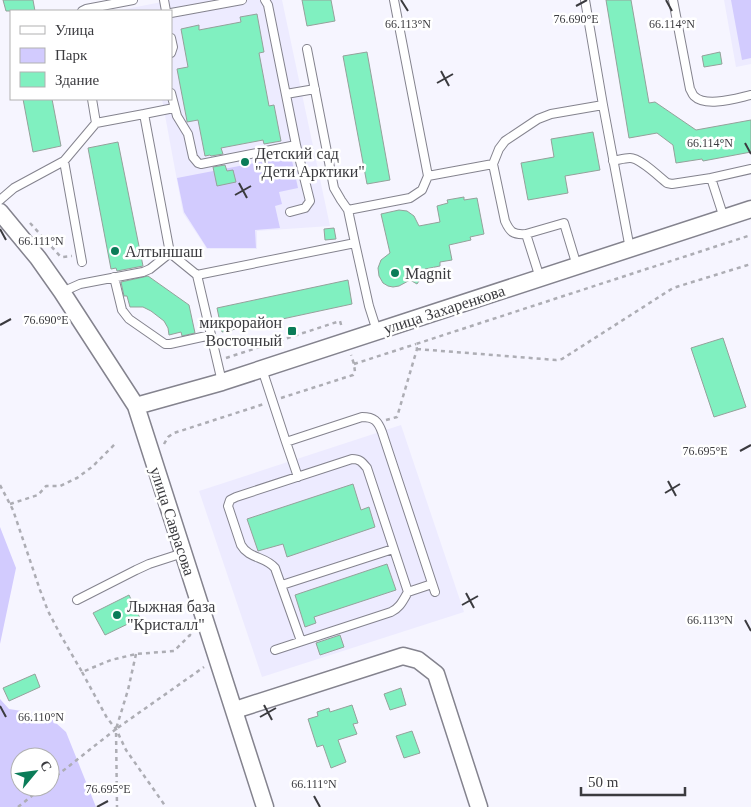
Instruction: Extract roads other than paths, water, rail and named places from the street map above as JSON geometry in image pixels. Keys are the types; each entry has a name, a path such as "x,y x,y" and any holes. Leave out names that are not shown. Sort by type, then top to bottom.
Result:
{"street":[{"name":"улица Захаренкова","path":"136,406 195,391 751,209"},
{"name":"улица Саврасова","path":"0,212 33,252 62,292 136,406 265,807"},
{"path":"235,710 403,656 418,660 436,674 479,807"}],"lane":[{"path":"84,10 133,0"},
{"path":"172,13 242,0"},
{"path":"265,0 268,5 296,145 310,201 305,208 290,212"},
{"path":"348,210 410,198 422,190 428,176 394,0"},
{"path":"585,0 630,249"},
{"path":"673,0 690,89 694,97 703,102 713,102 751,95"},
{"path":"307,49 334,188 348,210 371,314 377,331"},
{"path":"286,94 315,88"},
{"path":"172,98 179,121 188,134 193,157 198,163 201,164 296,145"},
{"path":"92,100 96,123"},
{"path":"577,266 564,223 526,234 511,232 505,221 493,164 499,149 505,141 538,119 551,114 603,105"},
{"path":"0,200 14,188 64,161 96,123 174,108"},
{"path":"144,114 170,253 197,275 222,382"},
{"path":"613,161 633,158 667,183 672,184 751,169"},
{"path":"64,161 82,262"},
{"path":"428,176 493,164"},
{"path":"711,178 724,218"},
{"path":"526,234 540,278"},
{"path":"197,275 355,243"},
{"path":"62,292 80,284 143,272 150,269 170,253"},
{"path":"114,277 124,315 160,342 170,344 211,335"},
{"path":"262,369 298,477"},
{"path":"274,650 396,610 408,592 433,588 380,426 375,420 369,417 362,417 286,442"},
{"path":"301,641 275,568 271,563 244,551 241,545 228,506 230,500 236,497 352,459 358,459 367,468 408,592"},
{"path":"282,585 394,549"},
{"path":"77,600 149,564 183,553"}],"place":[{"name":"Детский сад \"Дети Арктики\"","path":"245,162"},
{"name":"Алтыншаш","path":"115,251"},
{"name":"Magnit","path":"395,273"},
{"name":"микрорайон Восточный","path":"292,331"},
{"name":"Лыжная база \"Кристалл\"","path":"117,615"}]}
